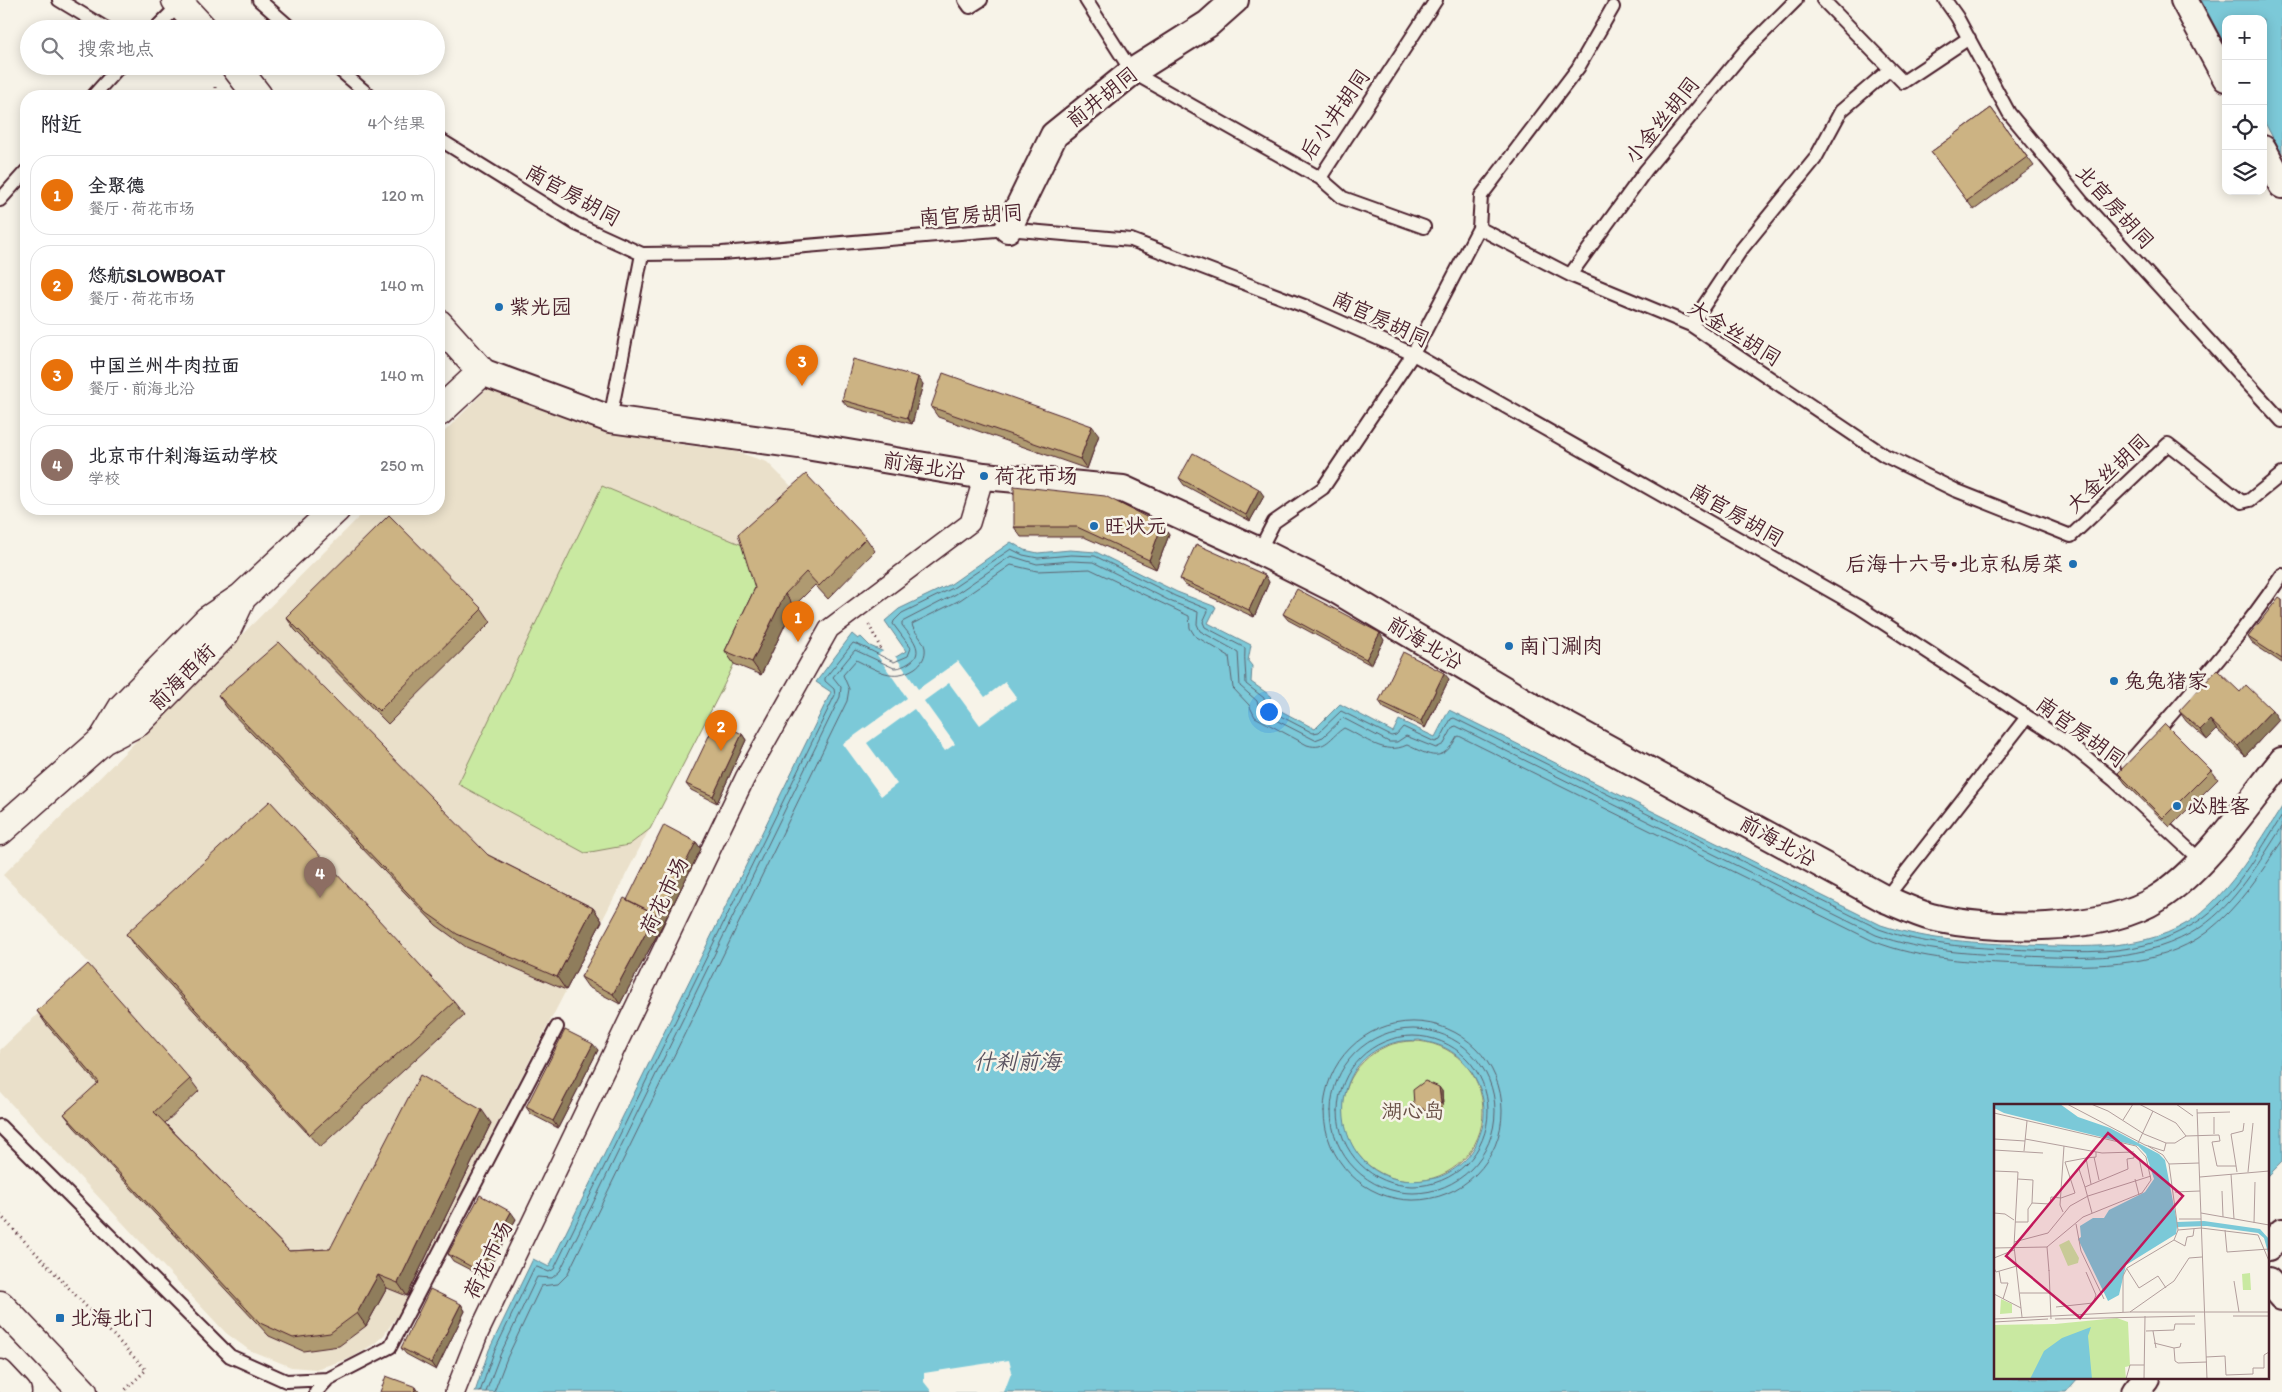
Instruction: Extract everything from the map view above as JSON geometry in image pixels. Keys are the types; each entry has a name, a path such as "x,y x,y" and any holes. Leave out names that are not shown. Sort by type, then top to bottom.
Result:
{"street":[{"name":"前井胡同","path":"1008,229 1054,135 1132,72 1208,24 1236,0"},
{"path":"2184,0 2222,71"},
{"path":"180,1 196,20"},
{"path":"242,75 253,90"},
{"path":"2264,150 2282,184"},
{"path":"445,331 482,372 445,406"},
{"name":"前海北沿","path":"482,372 610,418 806,446 984,476 1123,489 1259,551 1335,589 1543,713 1886,899 1930,917 1970,924 1998,926 2070,924 2126,913 2158,898 2202,861 2282,761"},
{"name":"荷花市场","path":"455,1392 478,1334 745,778 829,629 970,523 984,476"},
{"name":"前海西街","path":"2,825 103,740 138,722 226,633 242,597 330,515"},
{"path":"2270,1246 2282,1232"},
{"path":"2270,1283 2282,1297"},
{"path":"0,1305 83,1392"},
{"path":"0,1374 17,1392"},
{"path":"2135,1392 2144,1380"}],"lane":[{"path":"59,0 92,20"},
{"path":"259,0 282,20"},
{"path":"965,0 970,7 981,0"},
{"path":"1086,0 1132,72"},
{"name":"后小井胡同","path":"1132,72 1320,178 1436,0"},
{"name":"小金丝胡同","path":"1570,275 1646,170 1744,52 1796,0"},
{"path":"1823,0 1903,82 1969,38"},
{"name":"北官房胡同","path":"1944,0 1957,17 1969,38 2008,113 2083,204 2282,421"},
{"path":"163,20 180,1"},
{"path":"1259,551 1274,522 1323,488 1413,354 1479,228 1480,196 1578,68 1613,7"},
{"path":"1691,325 1741,250 1816,159 1841,111 1890,69"},
{"path":"98,90 112,75"},
{"path":"346,75 363,90"},
{"name":"南官房胡同","path":"445,143 576,224 642,254 722,253 1008,229 1131,240 1307,308 1413,354 1859,607 2072,746 2114,780 2202,861"},
{"path":"0,200 20,178"},
{"path":"1320,178 1343,198 1424,227"},
{"name":"大金丝胡同","path":"1479,228 1570,275 1691,325 1884,455 1955,490 2070,536 2168,444 2242,502 2250,500 2282,474"},
{"path":"610,418 642,254"},
{"path":"2114,780 2203,678 2262,605 2282,575"},
{"path":"1886,899 2027,717"},
{"path":"316,1392 328,1379 390,1347 557,1027"},
{"path":"0,1126 230,1356 286,1381 328,1379"}],"path":[{"path":"0,1215 146,1370 123,1392"}],"shaded area":[{"path":"488,388 556,415 684,445 734,451 767,462 803,498 764,601 722,689 399,1313 384,1335 374,1344 351,1358 316,1369 291,1367 249,1350 226,1333 0,1092 0,1050 90,964 3,875 361,515 445,515 445,431"}],"green space":[{"path":"602,486 747,547 764,601 722,689 650,829 629,845 585,853 458,784"},
{"name":"湖心岛","path":"1413,1041 1427,1042 1440,1046 1463,1061 1478,1084 1482,1097 1482,1125 1478,1138 1463,1161 1440,1176 1427,1180 1413,1181 1399,1180 1386,1176 1363,1161 1348,1138 1344,1125 1343,1111 1344,1097 1348,1084 1363,1061 1386,1046 1399,1042"}],"water":[{"path":"2201,0 2282,0 2282,155 2267,127 2267,15 2222,15 2222,39"},
{"name":"什刹前海","path":"1011,542 1024,550 1038,553 1070,550 1096,552 1177,592 1216,607 1208,623 1251,645 1248,661 1252,666 1251,682 1271,696 1268,704 1315,729 1340,704 1393,732 1399,720 1435,737 1449,710 1881,925 1935,938 1990,943 2092,946 2136,942 2157,936 2177,928 2196,917 2222,893 2244,866 2282,807 2282,1162 2270,1174 2270,1104 1994,1104 1994,1380 2076,1380 2066,1392 475,1392 489,1350 533,1259 549,1267 831,692 816,682 852,634 858,639 861,637 870,646 896,657 906,651 885,621 899,609 951,584","holes":["1419,1040 1438,1045 1461,1059 1469,1068 1480,1089 1483,1100 1483,1124 1474,1148 1466,1159 1454,1169 1435,1178 1401,1180 1374,1170 1356,1151 1346,1126 1344,1100 1352,1075 1370,1055 1397,1042"]}],"pier":[{"path":"885,650 893,653 918,689 958,661 985,697 1005,682 1017,698 980,725 949,683 924,701 955,744 945,751 914,709 867,743 897,784 881,796 843,744 907,698 877,655"},
{"path":"1009,1360 1012,1371 1004,1392 932,1392 924,1382 924,1373"}],"building":[{"path":"1991,108 2027,157 1967,201 1931,152"},
{"path":"853,359 918,377 907,418 842,400"},
{"path":"943,373 1092,426 1080,459 931,407"},
{"path":"1193,453 1259,489 1246,515 1179,478"},
{"path":"806,474 866,538 819,586 806,572 785,594 752,662 725,651 755,588 738,534"},
{"path":"1014,486 1105,496 1162,525 1149,560 1077,527 1014,527"},
{"path":"389,515 482,609 379,711 286,617"},
{"path":"1196,544 1265,575 1249,610 1180,579"},
{"path":"1297,589 1380,633 1366,659 1283,614"},
{"path":"2279,597 2282,599 2282,659 2248,637"},
{"path":"279,642 488,855 593,908 557,977 457,934 427,913 218,695"},
{"path":"1403,652 1444,673 1421,721 1379,701"},
{"path":"2217,670 2240,692 2246,685 2272,710 2238,746 2210,720 2200,730 2179,711"},
{"path":"716,721 742,734 713,796 686,784"},
{"path":"2165,724 2211,770 2163,818 2118,773"},
{"path":"270,801 454,1002 310,1134 126,934"},
{"path":"664,825 696,842 658,918 656,914 627,900"},
{"path":"624,898 656,914 613,994 581,977"},
{"path":"88,964 190,1079 154,1112 289,1251 330,1249 420,1075 482,1110 398,1283 378,1275 357,1313 330,1333 293,1338 260,1323 64,1114 99,1082 37,1011"},
{"path":"565,1030 593,1044 553,1121 526,1107"},
{"path":"1425,1081 1439,1087 1441,1103 1428,1111 1414,1105 1413,1090"},
{"path":"480,1195 511,1212 479,1271 448,1254"},
{"path":"430,1289 461,1304 431,1363 401,1348"},
{"path":"386,1376 416,1387 414,1392 380,1392"}],"place":[{"name":"紫光园","path":"499,307"},
{"name":"中国兰州牛肉拉面","path":"802,386"},
{"name":"荷花市场","path":"984,476"},
{"name":"旺状元","path":"1094,526"},
{"name":"后海十六号•北京私房菜","path":"2073,564"},
{"name":"全聚德","path":"798,642"},
{"name":"南门涮肉","path":"1509,646"},
{"name":"兔兔猪家","path":"2114,681"},
{"name":"悠航SLOWBOAT","path":"721,751"},
{"name":"必胜客","path":"2177,806"},
{"name":"北京市什刹海运动学校","path":"320,898"},
{"name":"北海北门","path":"60,1318"}]}
